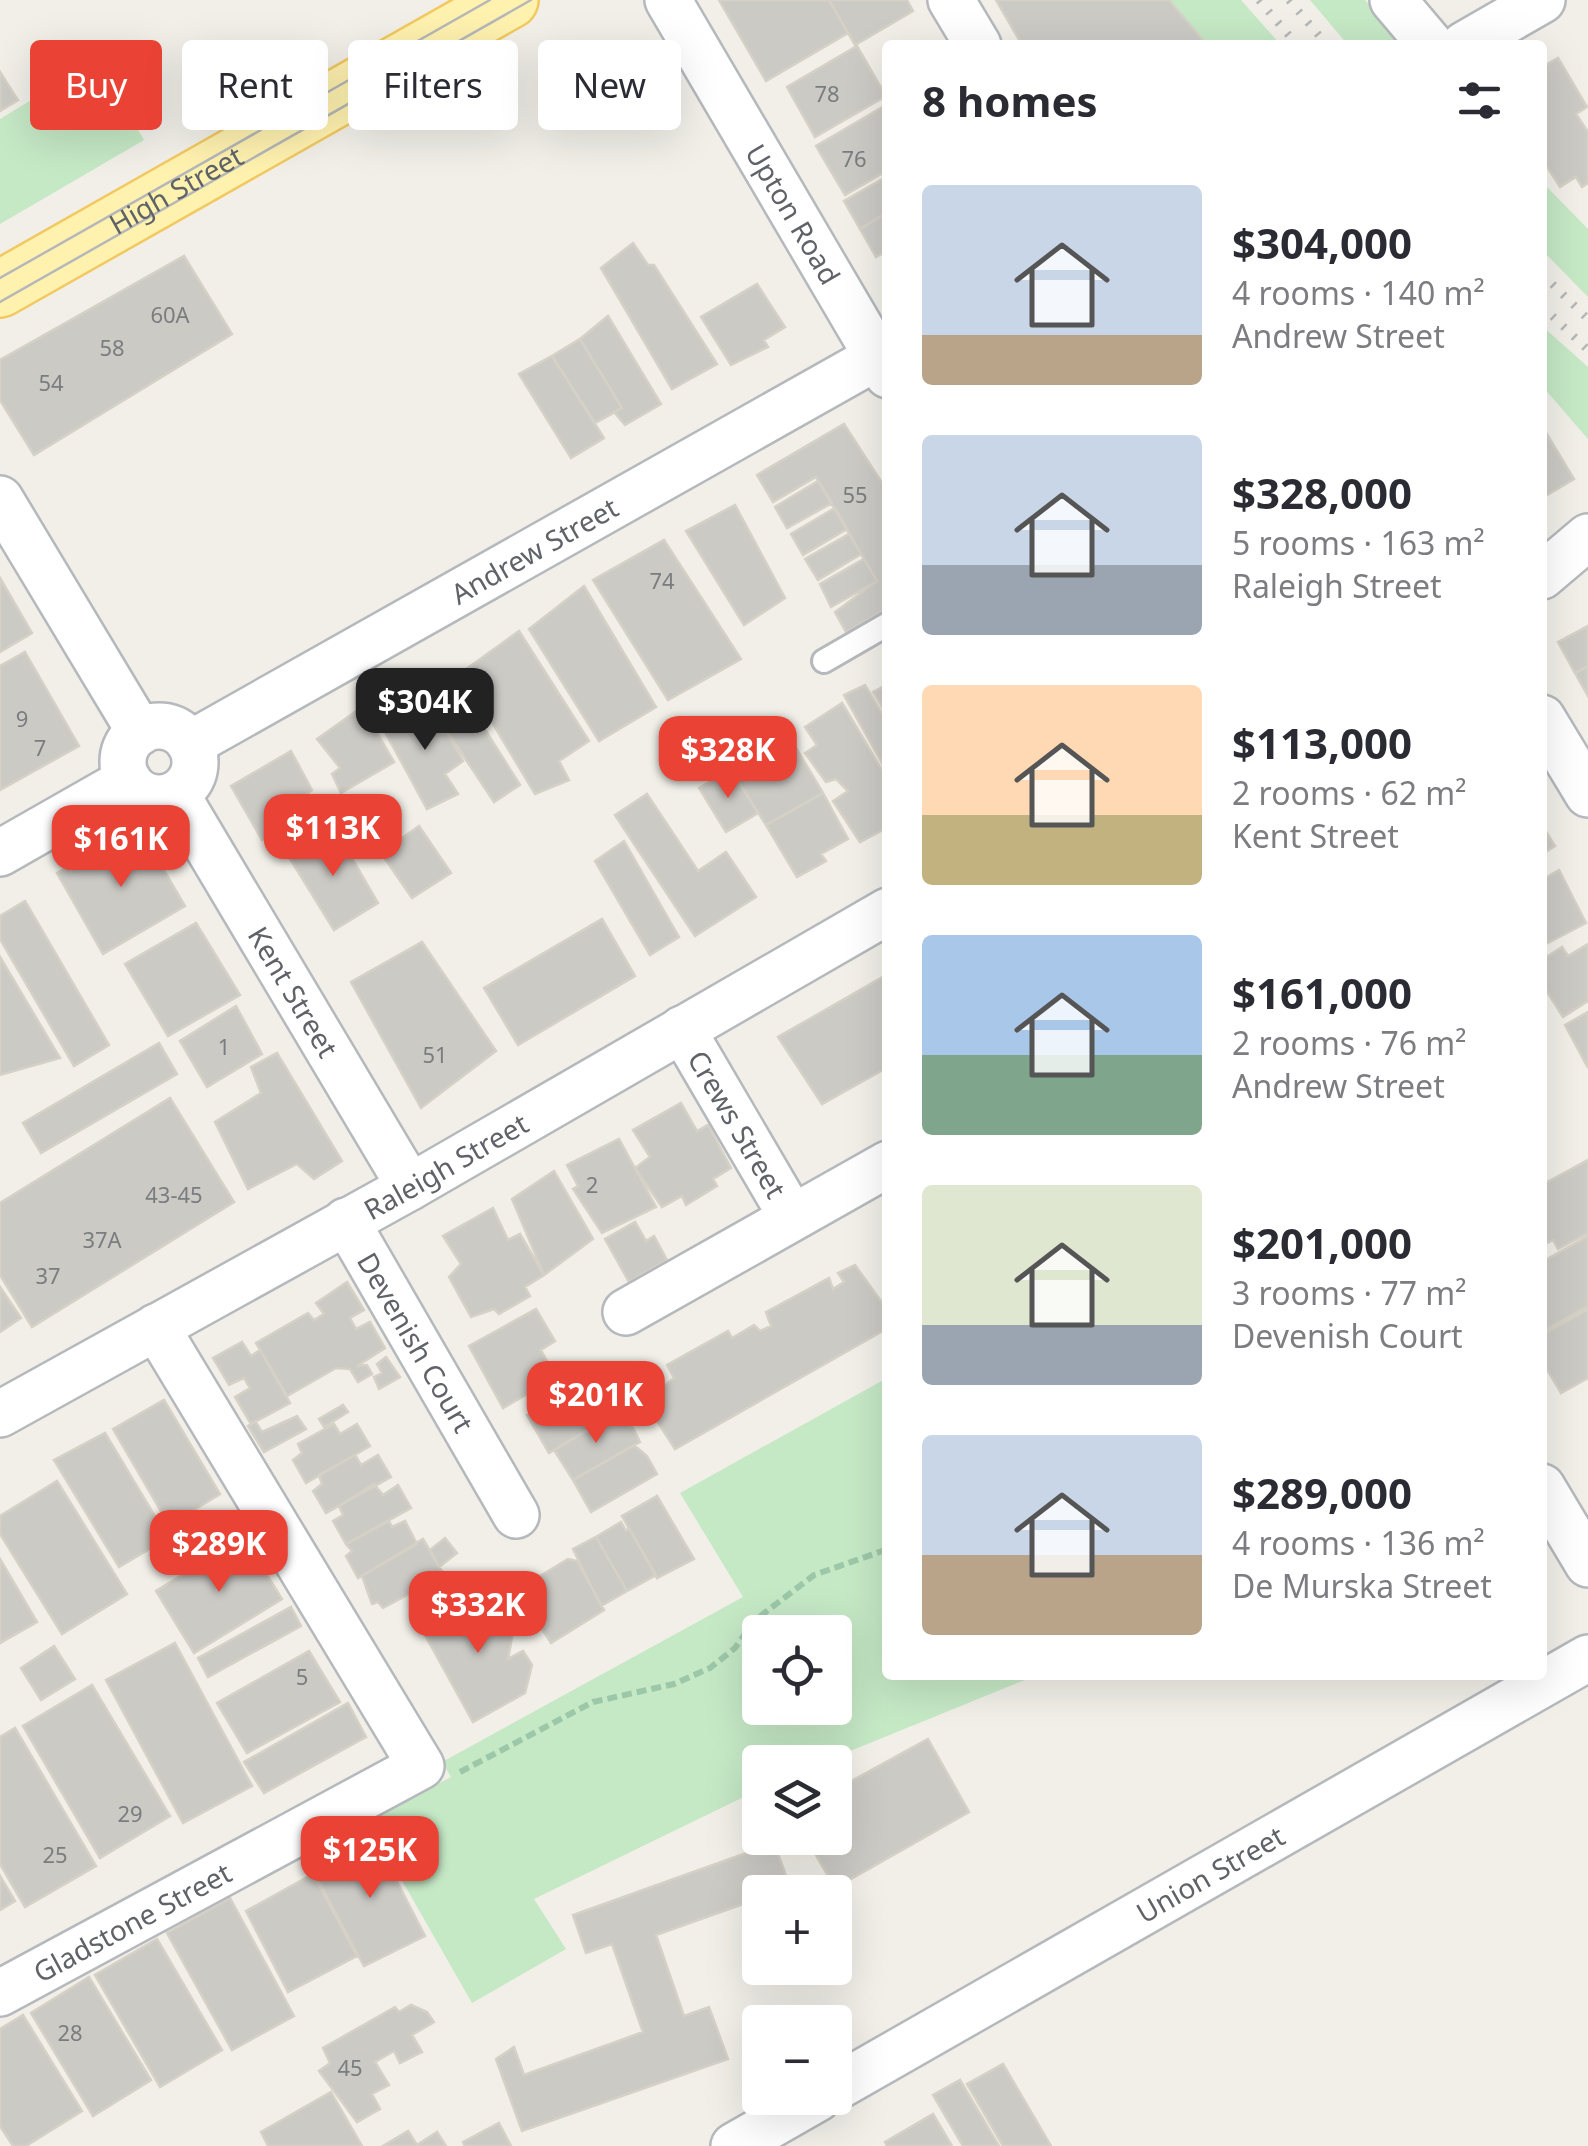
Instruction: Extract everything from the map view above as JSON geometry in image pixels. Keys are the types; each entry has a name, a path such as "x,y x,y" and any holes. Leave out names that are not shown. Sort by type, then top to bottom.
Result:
{"main road":[{"name":"High Street","path":"0,289 510,0"}],"street":[{"name":"Upton Road","path":"668,0 882,366"},
{"path":"951,0 975,40"},
{"path":"1393,0 1426,40"},
{"path":"1473,40 1542,0"},
{"name":"Andrew Street","path":"190,744 882,366"},
{"path":"0,499 140,732"},
{"path":"1547,572 1588,537"},
{"path":"1547,594 1588,574"},
{"path":"1547,726 1588,794"},
{"path":"150,727 174,729 190,744 195,755 192,778 176,794 144,795 128,780 124,754 140,732 150,727"},
{"path":"0,853 128,780"},
{"name":"Kent Street","path":"176,794 410,1187"},
{"name":"Raleigh Street","path":"5,1401 156,1326 410,1187 882,914"},
{"name":"Crews Street","path":"682,1029 792,1217"},
{"name":"Crews Street","path":"626,1312 882,1167"},
{"name":"Devenish Court","path":"346,1221 516,1515"},
{"path":"156,1326 420,1766"},
{"path":"1547,1495 1588,1564"},
{"name":"Union Street","path":"852,2078 1588,1658"},
{"name":"Gladstone Street","path":"0,1993 420,1766"},
{"path":"734,2146 788,2115"}],"lane":[{"path":"824,660 882,627"}],"path":[{"path":"420,1766 453,1775 592,1702 674,1684 710,1668 735,1648 754,1621 814,1575 882,1551"}],"green space":[{"path":"1169,0 1241,0 1277,40 1203,40"},
{"path":"1310,0 1365,0 1398,40 1344,40"},
{"path":"30,101 30,130 138,130 144,140 0,224 0,119"},
{"path":"1547,187 1588,229 1588,297 1547,255"},
{"path":"1547,330 1588,367 1588,439 1547,392"},
{"path":"882,1381 882,1680 1025,1680 852,1750 852,1745 742,1745 742,1798 534,1899 566,1949 472,2003 368,1821 451,1777 442,1762 743,1597 680,1493"}],"building":[{"path":"719,0 829,0 848,33 766,81"},
{"path":"829,0 907,0 913,11 855,45"},
{"path":"996,0 1169,0 1203,40 1019,40"},
{"path":"857,46 882,89 882,98 815,137 787,87"},
{"path":"1558,58 1587,107 1576,114 1588,132 1588,183 1582,187 1576,177 1560,187 1547,167 1547,64"},
{"path":"0,72 18,100 0,111"},
{"path":"882,108 882,173 845,195 816,146"},
{"path":"882,179 882,216 860,229 844,201"},
{"path":"882,216 882,254 876,257 860,229"},
{"path":"633,243 648,265 654,265 717,364 672,389 601,268"},
{"path":"184,256 232,334 34,455 0,400 0,360"},
{"path":"757,284 785,327 764,340 768,347 731,365 701,317"},
{"path":"608,316 661,404 625,425 614,412 622,408 580,339"},
{"path":"580,339 622,408 595,423 552,356"},
{"path":"552,356 604,438 571,458 519,374"},
{"path":"844,424 882,483 882,611 846,632 835,612 877,581 816,477 773,502 757,475"},
{"path":"1547,434 1574,479 1547,495"},
{"path":"818,481 832,503 787,528 775,507"},
{"path":"735,505 785,598 744,625 686,531"},
{"path":"835,508 847,529 803,555 791,534"},
{"path":"849,534 861,554 818,580 805,559"},
{"path":"664,540 741,659 668,700 593,580"},
{"path":"864,559 877,581 831,607 820,584"},
{"path":"0,578 32,633 0,652"},
{"path":"584,586 656,707 599,741 529,629"},
{"path":"1588,626 1588,666 1575,673 1558,642"},
{"path":"519,631 589,741 559,761 569,780 535,794 462,672"},
{"path":"25,652 79,746 0,790 0,666"},
{"path":"1588,666 1588,696 1575,673"},
{"path":"865,685 882,713 882,763 844,695"},
{"path":"882,687 882,707 873,692"},
{"path":"427,698 463,761 445,774 458,794 427,809 384,730"},
{"path":"467,701 520,785 494,802 439,719"},
{"path":"842,703 882,770 882,830 860,842 833,801 848,791 836,779 826,782 805,753 817,745 805,727"},
{"path":"362,707 394,762 341,793 332,774 340,768 317,739"},
{"path":"780,721 823,793 766,825 722,755"},
{"path":"291,751 312,790 296,803 304,819 262,840 231,786"},
{"path":"731,770 758,813 726,832 699,788"},
{"path":"823,793 848,839 821,854 826,861 797,877 766,825"},
{"path":"647,794 698,871 726,852 756,897 695,936 615,815"},
{"path":"138,826 185,906 103,954 57,873"},
{"path":"419,826 451,873 412,898 381,853"},
{"path":"335,829 378,903 334,930 287,854"},
{"path":"1547,833 1555,846 1547,851"},
{"path":"624,841 679,937 650,955 595,861"},
{"path":"1559,870 1586,923 1547,943 1547,877"},
{"path":"25,901 109,1045 74,1066 0,939 0,916"},
{"path":"602,919 635,976 518,1045 484,988"},
{"path":"196,923 240,995 168,1036 125,964"},
{"path":"422,942 496,1051 421,1108 351,982"},
{"path":"1588,944 1588,1001 1563,1017 1547,992 1547,957 1562,947 1568,956"},
{"path":"0,957 60,1058 0,1075"},
{"path":"882,977 882,1070 822,1104 778,1037"},
{"path":"236,1006 262,1054 207,1087 180,1041"},
{"path":"1588,1012 1588,1068 1565,1025"},
{"path":"159,1043 177,1074 41,1153 23,1123"},
{"path":"277,1053 342,1161 314,1179 297,1164 248,1189 215,1122 261,1093 251,1067"},
{"path":"170,1098 234,1202 32,1327 0,1275 0,1203"},
{"path":"681,1103 697,1131 708,1125 731,1168 713,1179 717,1186 686,1205 682,1196 662,1207 635,1168 650,1157 633,1130"},
{"path":"619,1139 656,1207 602,1233 573,1189 578,1186 567,1165"},
{"path":"1588,1160 1588,1233 1558,1249 1553,1240 1547,1243 1547,1182"},
{"path":"554,1171 593,1239 544,1275 512,1199"},
{"path":"493,1208 508,1240 520,1234 544,1275 525,1287 530,1296 499,1314 494,1309 471,1317 449,1277 461,1264 443,1236"},
{"path":"635,1222 646,1241 654,1236 667,1260 629,1282 605,1239"},
{"path":"1588,1236 1588,1306 1547,1329 1547,1259"},
{"path":"855,1265 882,1303 882,1331 675,1449 637,1390 656,1378 663,1387 674,1378 667,1365 728,1331 732,1338 754,1325 760,1331 771,1326 766,1312 829,1278 833,1289 844,1282 838,1273"},
{"path":"347,1282 364,1310 350,1318 356,1329 370,1322 385,1348 357,1366 367,1365 372,1374 358,1382 350,1369 336,1368 287,1396 256,1343 308,1313 314,1320 324,1314 316,1303"},
{"path":"0,1287 21,1318 0,1332"},
{"path":"536,1309 555,1341 541,1350 556,1378 503,1408 469,1346"},
{"path":"1588,1309 1588,1378 1561,1393 1547,1369 1547,1332"},
{"path":"242,1342 251,1356 260,1350 290,1403 251,1424 235,1397 250,1388 244,1378 229,1385 213,1358"},
{"path":"386,1357 400,1377 379,1389 374,1377 382,1373 377,1364"},
{"path":"591,1381 611,1416 549,1453 527,1415"},
{"path":"164,1400 220,1494 169,1525 113,1429"},
{"path":"343,1405 348,1412 324,1427 319,1419"},
{"path":"297,1416 306,1429 264,1452 248,1426 255,1421 262,1432"},
{"path":"611,1416 633,1428 640,1442 573,1480 554,1450"},
{"path":"334,1424 340,1434 357,1424 370,1446 306,1483 293,1460 302,1453 298,1444"},
{"path":"105,1433 168,1538 119,1567 54,1460"},
{"path":"634,1445 647,1456 657,1474 591,1512 573,1480"},
{"path":"355,1455 361,1465 378,1455 391,1477 326,1513 313,1491 322,1484 319,1475"},
{"path":"57,1481 127,1594 62,1634 0,1534 0,1516"},
{"path":"374,1484 383,1495 398,1485 411,1508 346,1544 333,1521 343,1515 339,1506"},
{"path":"657,1496 694,1559 657,1578 622,1516"},
{"path":"389,1521 392,1527 405,1521 417,1544 358,1578 346,1556 352,1551 346,1544"},
{"path":"621,1522 626,1531 629,1528 656,1575 627,1591 596,1537"},
{"path":"244,1537 282,1599 194,1653 156,1591"},
{"path":"596,1537 627,1591 601,1606 573,1549"},
{"path":"445,1538 457,1553 439,1567 430,1550"},
{"path":"423,1539 444,1575 383,1608 378,1602 372,1604 362,1576"},
{"path":"0,1559 37,1622 0,1643"},
{"path":"568,1559 577,1561 604,1610 551,1643 517,1590"},
{"path":"488,1588 495,1600 489,1627 504,1619 513,1632 508,1659 523,1651 532,1665 525,1693 473,1722 420,1626"},
{"path":"291,1607 301,1626 208,1677 198,1658"},
{"path":"175,1643 252,1786 183,1823 106,1680"},
{"path":"54,1646 75,1679 41,1700 21,1668"},
{"path":"309,1651 340,1702 247,1753 217,1703"},
{"path":"92,1685 170,1816 100,1858 23,1726"},
{"path":"348,1703 366,1737 264,1793 244,1762"},
{"path":"15,1728 96,1866 25,1907 0,1864 0,1737"},
{"path":"928,1739 969,1812 852,1878 852,1875 827,1875 816,1855 852,1855 852,1781"},
{"path":"371,1831 425,1936 364,1966 317,1878 341,1865 334,1850"},
{"path":"742,1854 778,1855 786,1875 742,1875 742,1904 656,1935 684,2016 709,2007 728,2059 522,2131 496,2059 514,2047 524,2075 643,2032 612,1944 586,1953 573,1915"},
{"path":"313,1874 357,1956 288,1992 246,1911"},
{"path":"0,1876 15,1901 0,1910"},
{"path":"230,1898 294,2016 232,2050 167,1933"},
{"path":"157,1939 222,2050 160,2087 95,1975"},
{"path":"89,1977 151,2080 93,2116 31,2013"},
{"path":"411,2005 427,2012 434,2022 412,2035 422,2052 400,2063 394,2051 375,2062 389,2085 372,2094 380,2109 357,2122 319,2071 330,2063 323,2048 395,2007 399,2012"},
{"path":"23,2015 82,2111 26,2146 13,2146 0,2126 0,2029"},
{"path":"1003,2064 1051,2146 1003,2146 967,2084"},
{"path":"960,2080 999,2146 963,2146 933,2095"},
{"path":"331,2092 362,2146 268,2146 261,2132"},
{"path":"933,2114 952,2146 887,2146 885,2142"},
{"path":"499,2123 511,2146 465,2146 463,2142"},
{"path":"408,2131 417,2145 437,2132 446,2146 383,2146"}],"tram line":[{"path":"0,278 490,0"},
{"path":"0,302 531,0"}],"railway":[{"path":"1259,0 1293,40"},
{"path":"1289,0 1323,40"},
{"path":"1547,279 1588,319"},
{"path":"1547,311 1588,350"}]}
